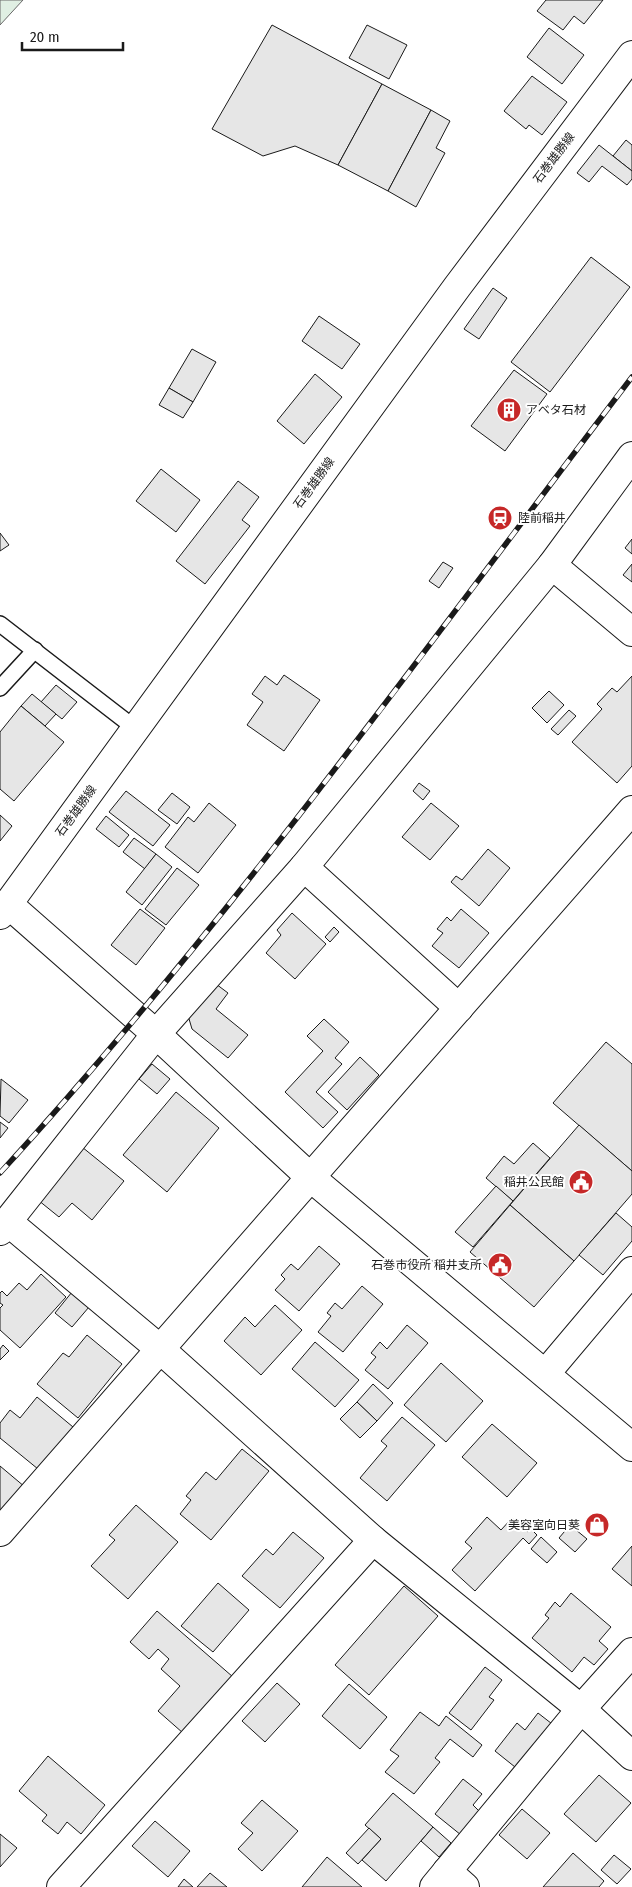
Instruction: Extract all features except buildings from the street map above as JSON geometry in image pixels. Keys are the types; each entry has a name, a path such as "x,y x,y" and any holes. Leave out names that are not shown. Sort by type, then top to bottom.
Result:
{"street":[{"name":"石巻雄勝線","path":"4,909 451,295 632,55"},
{"path":"632,456 552,565 304,867 156,1034 4,1227 160,1349 372,1540 581,1709 632,1756"},
{"path":"552,565 632,632"},
{"path":"0,1532 632,810"},
{"path":"304,867 459,1008"},
{"path":"4,909 156,1034 310,1177 632,1447"},
{"path":"546,1373 632,1271"},
{"path":"61,1887 372,1540"},
{"path":"448,1882 581,1709 632,1652"}],"lane":[{"path":"0,624 136,729"},
{"path":"0,688 34,650"}],"green space":[{"path":"0,0 23,0 0,25"}],"railway":[{"path":"0,1173 84,1078 246,882 402,682 632,377"}],"place":[{"name":"アベタ石材","path":"509,410"},
{"name":"陸前稲井","path":"500,518"},
{"name":"稲井公民館","path":"581,1182"},
{"name":"石巻市役所 稲井支所","path":"500,1265"},
{"name":"美容室向日葵","path":"597,1525"}]}
